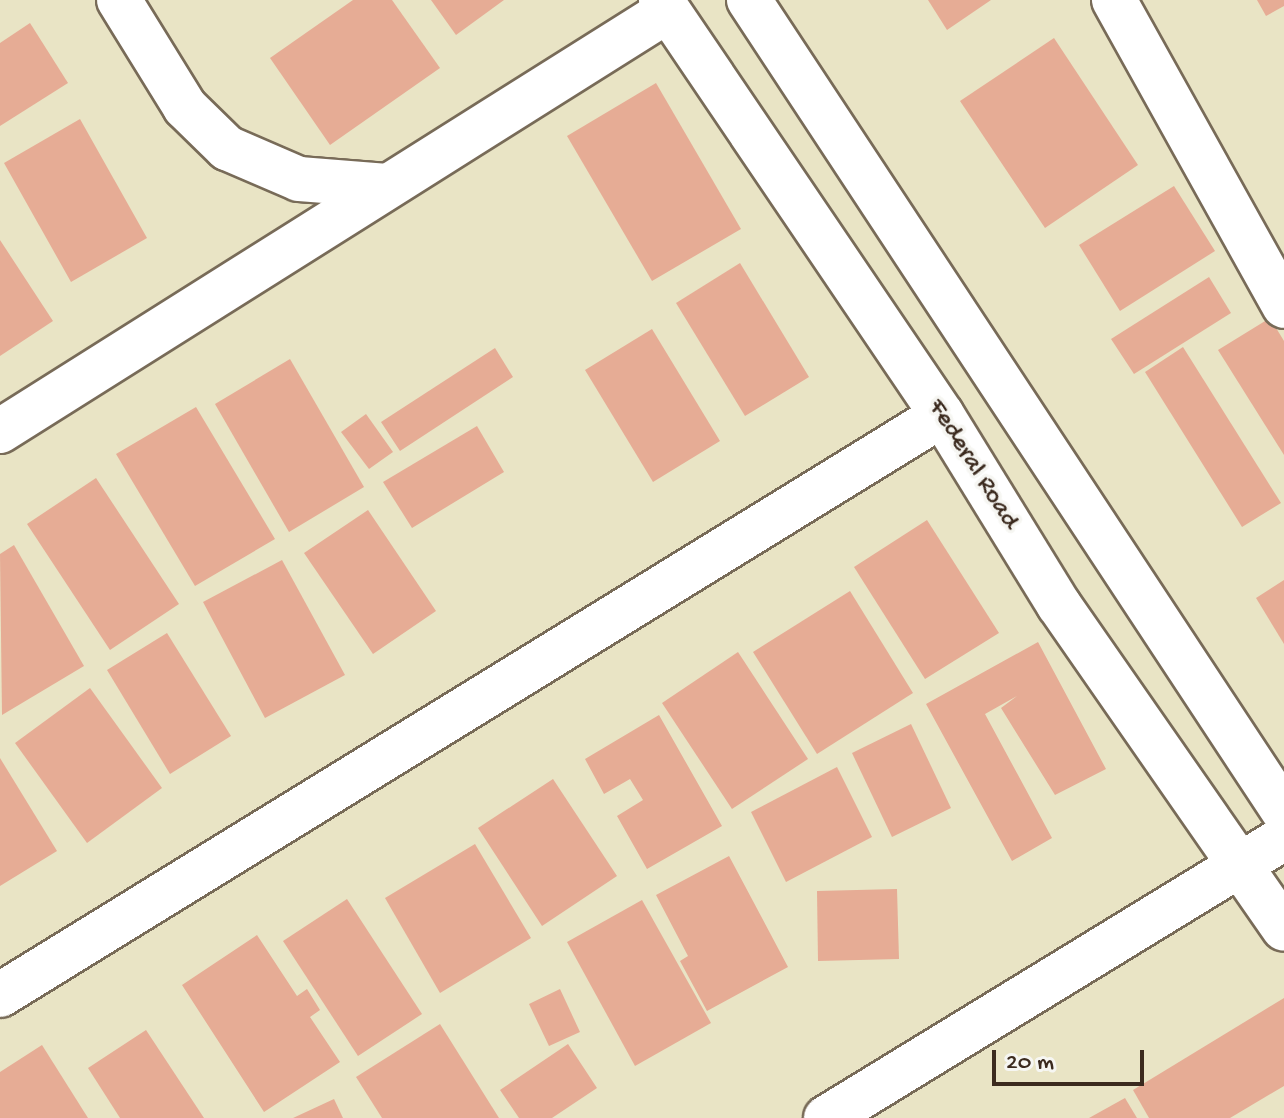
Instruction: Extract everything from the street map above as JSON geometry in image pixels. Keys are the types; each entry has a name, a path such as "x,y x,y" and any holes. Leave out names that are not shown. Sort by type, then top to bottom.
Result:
{"street":[{"path":"119,0 185,107 227,148 299,179 387,186"},
{"path":"749,0 1284,812"},
{"path":"1114,0 1284,306"},
{"path":"0,431 387,186 664,5"},
{"name":"Federal Road","path":"664,5 942,415 1059,605 1284,929"},
{"path":"0,995 942,415"},
{"path":"826,1118 1240,862 1284,838"}],"building":[{"path":"353,0 392,0 440,68 330,145 270,58"},
{"path":"431,0 504,0 456,35"},
{"path":"928,0 991,0 947,30"},
{"path":"1257,0 1284,0 1284,6 1266,16"},
{"path":"30,23 68,83 0,126 0,43"},
{"path":"1054,38 1138,165 1045,228 960,101"},
{"path":"656,83 741,229 652,281 567,136"},
{"path":"80,119 147,238 71,282 4,163"},
{"path":"1174,186 1215,251 1120,311 1079,245"},
{"path":"0,240 53,321 0,356"},
{"path":"740,263 809,377 745,416 676,303"},
{"path":"1209,277 1231,313 1134,374 1111,339"},
{"path":"1270,318 1284,341 1284,455 1218,350"},
{"path":"652,329 720,441 653,482 585,370"},
{"path":"1183,347 1281,503 1242,527 1145,372"},
{"path":"495,348 513,377 400,451 381,422"},
{"path":"290,359 364,487 289,532 215,404"},
{"path":"196,407 275,539 195,586 116,454"},
{"path":"366,414 393,452 369,469 341,432"},
{"path":"477,426 504,472 412,528 383,482"},
{"path":"96,478 179,604 110,650 27,524"},
{"path":"368,510 436,611 373,654 304,553"},
{"path":"927,520 999,633 925,679 854,567"},
{"path":"14,545 84,666 2,715 0,554"},
{"path":"282,560 345,675 265,718 203,602"},
{"path":"1284,580 1284,644 1256,598"},
{"path":"850,591 913,693 817,754 753,652"},
{"path":"167,633 231,736 170,774 107,670"},
{"path":"1038,642 1106,769 1055,795 1001,708 1017,696 985,714 1052,838 1012,861 926,704"},
{"path":"738,652 808,759 732,809 662,703"},
{"path":"90,688 162,788 87,843 15,743"},
{"path":"659,715 722,826 647,869 617,816 643,800 630,779 604,794 585,759"},
{"path":"911,724 951,808 892,837 852,753"},
{"path":"0,758 57,851 0,886"},
{"path":"837,767 872,837 786,882 751,812"},
{"path":"553,779 617,876 542,926 478,828"},
{"path":"475,844 531,938 440,993 385,898"},
{"path":"729,856 788,967 707,1011 680,961 688,956 656,895"},
{"path":"897,889 899,959 818,961 817,891"},
{"path":"347,899 422,1014 358,1056 283,941"},
{"path":"642,900 711,1023 635,1066 567,942"},
{"path":"257,935 297,996 307,989 320,1010 310,1017 340,1062 264,1112 182,985"},
{"path":"560,989 580,1032 549,1046 529,1004"},
{"path":"1284,998 1284,1086 1230,1118 1149,1118 1133,1090"},
{"path":"440,1024 499,1118 382,1118 356,1077"},
{"path":"146,1030 204,1118 120,1118 88,1068"},
{"path":"568,1044 597,1088 552,1118 519,1118 500,1090"},
{"path":"42,1045 88,1118 0,1118 0,1072"},
{"path":"1125,1098 1137,1118 1089,1118"},
{"path":"334,1099 343,1118 293,1118"}]}
